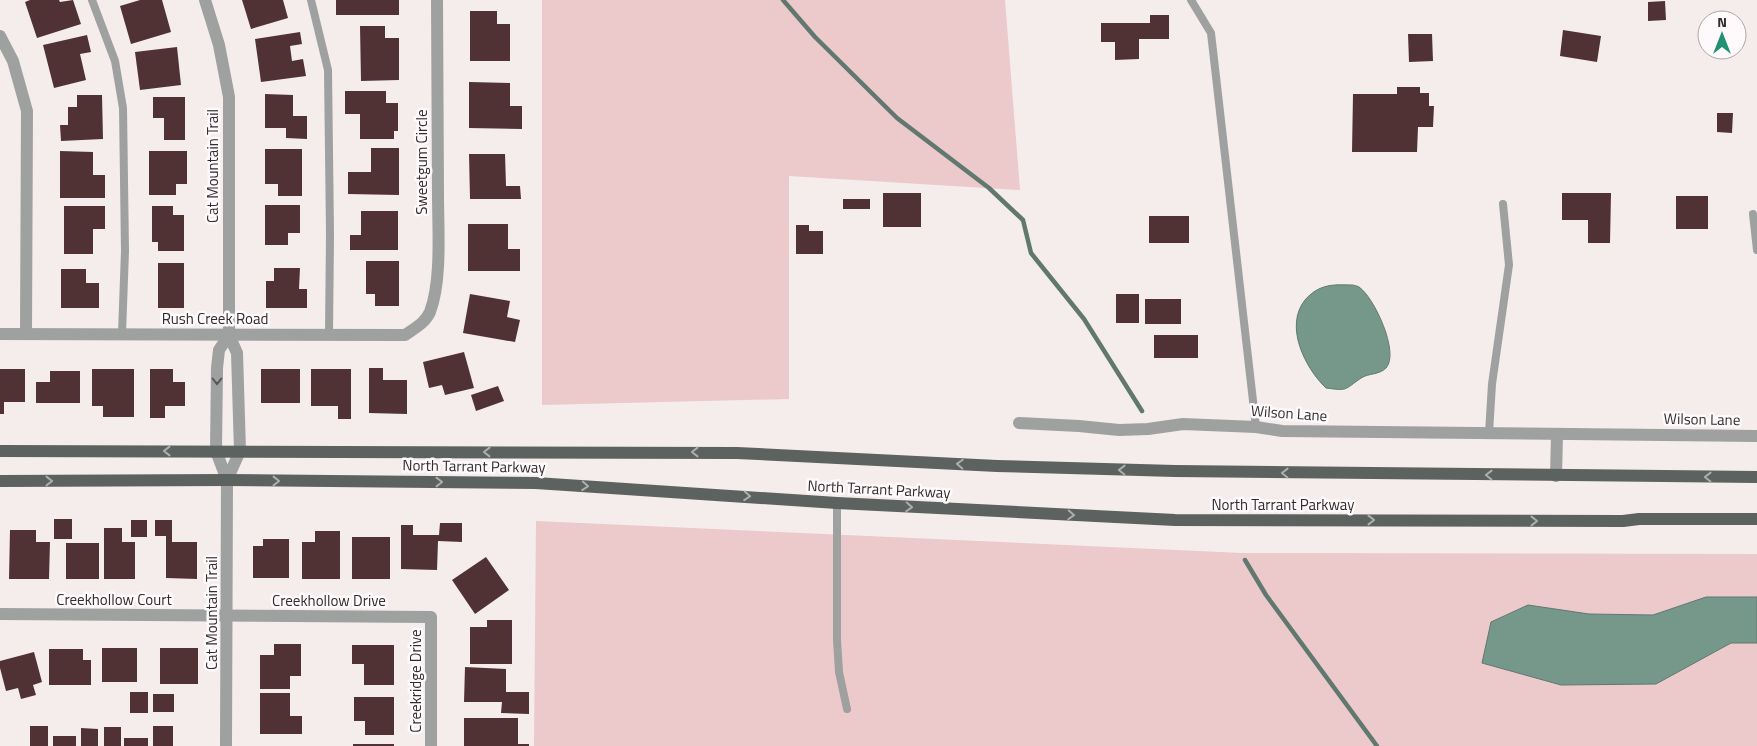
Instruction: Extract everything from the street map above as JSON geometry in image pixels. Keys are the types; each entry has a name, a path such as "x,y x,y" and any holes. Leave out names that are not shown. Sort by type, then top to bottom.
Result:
{"main road":[{"name":"North Tarrant Parkway","path":"0,451 737,453 997,466 1334,474 1757,477"},
{"name":"North Tarrant Parkway","path":"0,481 227,480 536,483 837,504 1175,520 1623,522 1639,519 1757,519"}],"street":[{"name":"Cat Mountain Trail","path":"205,0 219,44 229,97 229,335 237,352 240,451 227,480"},
{"name":"Sweetgum Circle","path":"425,321 430,312 435,291 438,250 437,0"},
{"path":"0,36 13,61 27,111 26,333"},
{"name":"Rush Creek Road","path":"0,334 405,335 425,321"},
{"name":"Cat Mountain Trail","path":"226,746 227,480 216,451 219,350 229,335"},
{"name":"Wilson Lane","path":"1019,423 1119,430 1183,424 1256,427 1282,431 1757,436"},
{"path":"1556,476 1557,434"},
{"name":"Creekhollow Court","path":"0,614 227,616"},
{"name":"Creekhollow Drive","path":"227,616 431,617"},
{"name":"Creekridge Drive","path":"431,617 431,746"}],"lane":[{"path":"92,0 115,62 123,108 125,251 122,334"},
{"path":"311,0 328,70 329,335"},
{"path":"1192,1 1211,33 1256,427"},
{"path":"1490,433 1492,384 1509,264 1503,204"},
{"path":"1752,214 1757,250"},
{"path":"837,504 837,640 839,672 848,709"}],"shaded area":[{"path":"542,0 1005,0 1020,190 789,176 789,399 542,405"},
{"path":"1331,285 1359,287 1365,293 1378,313 1388,338 1389,361 1383,370 1364,376 1345,389 1326,388 1311,369 1300,346 1296,322 1299,310 1305,300 1319,289"},
{"path":"536,521 1242,553 1757,554 1757,746 534,746"},
{"path":"1706,597 1757,597 1757,643 1731,643 1656,684 1561,685 1482,663 1491,622 1528,605 1589,614 1653,615"}],"building":[{"path":"30,0 59,0 60,2 73,0 81,24 37,38 25,2"},
{"path":"140,0 162,0 171,32 131,44 120,6"},
{"path":"242,0 283,0 288,18 251,29"},
{"path":"336,0 399,0 399,15 336,15"},
{"path":"1665,1 1666,20 1648,21 1648,2"},
{"path":"470,11 497,11 497,24 510,24 510,61 470,61"},
{"path":"1150,15 1169,15 1169,39 1139,39 1139,59 1115,60 1115,42 1101,42 1101,23 1150,23"},
{"path":"360,26 385,26 385,38 399,38 399,80 361,81"},
{"path":"1563,30 1601,36 1597,62 1560,56"},
{"path":"300,32 302,44 290,46 292,61 303,59 306,76 261,82 255,39"},
{"path":"1408,34 1432,34 1433,61 1409,62"},
{"path":"87,35 91,52 80,54 86,80 54,88 43,45"},
{"path":"177,47 181,85 140,90 135,52"},
{"path":"469,82 510,83 510,106 522,106 522,129 469,128"},
{"path":"1397,87 1420,87 1420,93 1429,93 1429,106 1434,106 1433,127 1418,127 1417,152 1352,152 1353,94 1397,94"},
{"path":"345,91 386,91 386,103 398,103 398,131 394,131 394,139 360,139 360,114 345,114"},
{"path":"265,94 293,95 293,116 307,116 307,139 286,138 286,128 265,128"},
{"path":"77,95 102,95 103,139 61,141 60,125 68,125 68,107 77,107"},
{"path":"153,97 185,97 185,140 164,140 164,118 153,118"},
{"path":"1717,113 1733,113 1732,133 1717,132"},
{"path":"371,148 399,148 399,195 348,194 348,172 371,172"},
{"path":"265,149 302,149 302,196 278,196 278,184 265,184"},
{"path":"60,151 93,152 93,175 105,175 105,198 60,198"},
{"path":"149,151 187,151 187,184 176,184 176,195 149,195"},
{"path":"469,154 505,154 506,186 520,186 521,199 470,199"},
{"path":"883,193 921,193 921,227 883,227"},
{"path":"1562,193 1611,193 1610,243 1588,243 1588,220 1562,220"},
{"path":"1676,196 1708,196 1708,229 1676,229"},
{"path":"843,199 870,199 870,209 843,209"},
{"path":"265,205 300,205 300,233 288,233 288,245 265,245"},
{"path":"64,206 105,206 105,229 93,229 93,254 64,254"},
{"path":"152,206 173,206 173,215 184,215 184,251 158,251 158,242 152,242"},
{"path":"361,211 398,211 398,250 350,250 350,235 361,235"},
{"path":"1149,216 1189,216 1189,243 1149,243"},
{"path":"468,224 508,224 508,249 520,249 520,271 468,271"},
{"path":"796,225 809,225 809,231 823,231 823,254 796,254"},
{"path":"366,261 399,261 399,306 375,306 375,294 366,294"},
{"path":"158,263 184,263 184,308 158,308"},
{"path":"274,268 300,268 299,289 307,289 307,308 266,308 266,281 274,281"},
{"path":"61,269 86,269 86,283 99,283 99,308 61,308"},
{"path":"470,294 510,301 507,317 520,320 515,342 463,333"},
{"path":"1116,294 1139,294 1139,323 1116,323"},
{"path":"1145,299 1181,299 1181,324 1145,324"},
{"path":"1154,335 1198,335 1198,358 1154,358"},
{"path":"464,352 474,388 445,395 442,385 429,388 423,362"},
{"path":"369,368 383,368 383,380 407,380 407,414 369,413"},
{"path":"0,369 25,369 25,402 4,402 4,414 0,414"},
{"path":"92,369 134,369 134,417 103,417 103,406 92,406"},
{"path":"150,369 173,369 173,382 185,382 185,406 165,406 165,418 150,418"},
{"path":"261,369 300,369 300,403 261,403"},
{"path":"311,369 351,369 351,419 338,419 338,406 311,406"},
{"path":"50,371 80,371 80,403 36,403 36,382 50,382"},
{"path":"498,386 504,401 476,411 471,395"},
{"path":"54,519 72,519 72,539 54,539"},
{"path":"131,520 147,520 147,537 131,537"},
{"path":"155,520 172,520 172,542 197,542 197,579 166,578 166,536 155,536"},
{"path":"440,523 462,523 462,542 438,541 437,570 401,569 401,525 413,525 413,535 439,535"},
{"path":"104,528 122,528 122,542 135,542 135,579 104,579"},
{"path":"10,530 36,530 36,542 50,542 49,579 9,579"},
{"path":"315,531 340,531 340,579 302,579 302,542 315,542"},
{"path":"352,537 390,537 390,579 352,579"},
{"path":"263,539 289,539 289,578 253,578 253,546 263,546"},
{"path":"66,543 99,543 99,579 66,579"},
{"path":"486,557 509,590 475,614 452,580"},
{"path":"487,620 512,620 512,664 470,664 470,627 487,627"},
{"path":"274,644 301,644 301,676 290,676 290,689 260,689 260,655 274,655"},
{"path":"352,645 394,645 394,685 364,685 364,664 352,664"},
{"path":"102,648 137,648 137,682 102,682"},
{"path":"160,648 198,648 198,684 160,684"},
{"path":"49,649 83,649 83,660 91,660 91,685 49,685"},
{"path":"34,652 42,682 33,685 36,695 21,699 18,688 6,691 0,661"},
{"path":"465,667 506,669 506,692 529,692 529,714 501,713 502,702 464,702"},
{"path":"130,692 148,692 148,713 130,713"},
{"path":"260,693 290,693 290,716 302,716 302,734 260,734"},
{"path":"153,694 174,694 174,712 153,712"},
{"path":"354,697 394,697 394,735 365,735 365,721 354,721"},
{"path":"464,718 518,718 518,744 529,744 529,746 464,746"},
{"path":"30,726 48,726 48,746 30,746"},
{"path":"153,726 173,726 173,746 153,746"},
{"path":"104,727 121,727 121,746 104,746"},
{"path":"81,728 98,729 98,746 81,746"},
{"path":"53,736 76,736 76,746 53,746"},
{"path":"124,738 148,738 148,746 124,746"},
{"path":"353,744 394,744 394,746 353,746"}],"waterway":[{"path":"783,0 815,37 897,118 989,188 1023,220 1031,253 1084,319 1142,411"},
{"path":"1245,560 1266,595 1377,746"}]}
